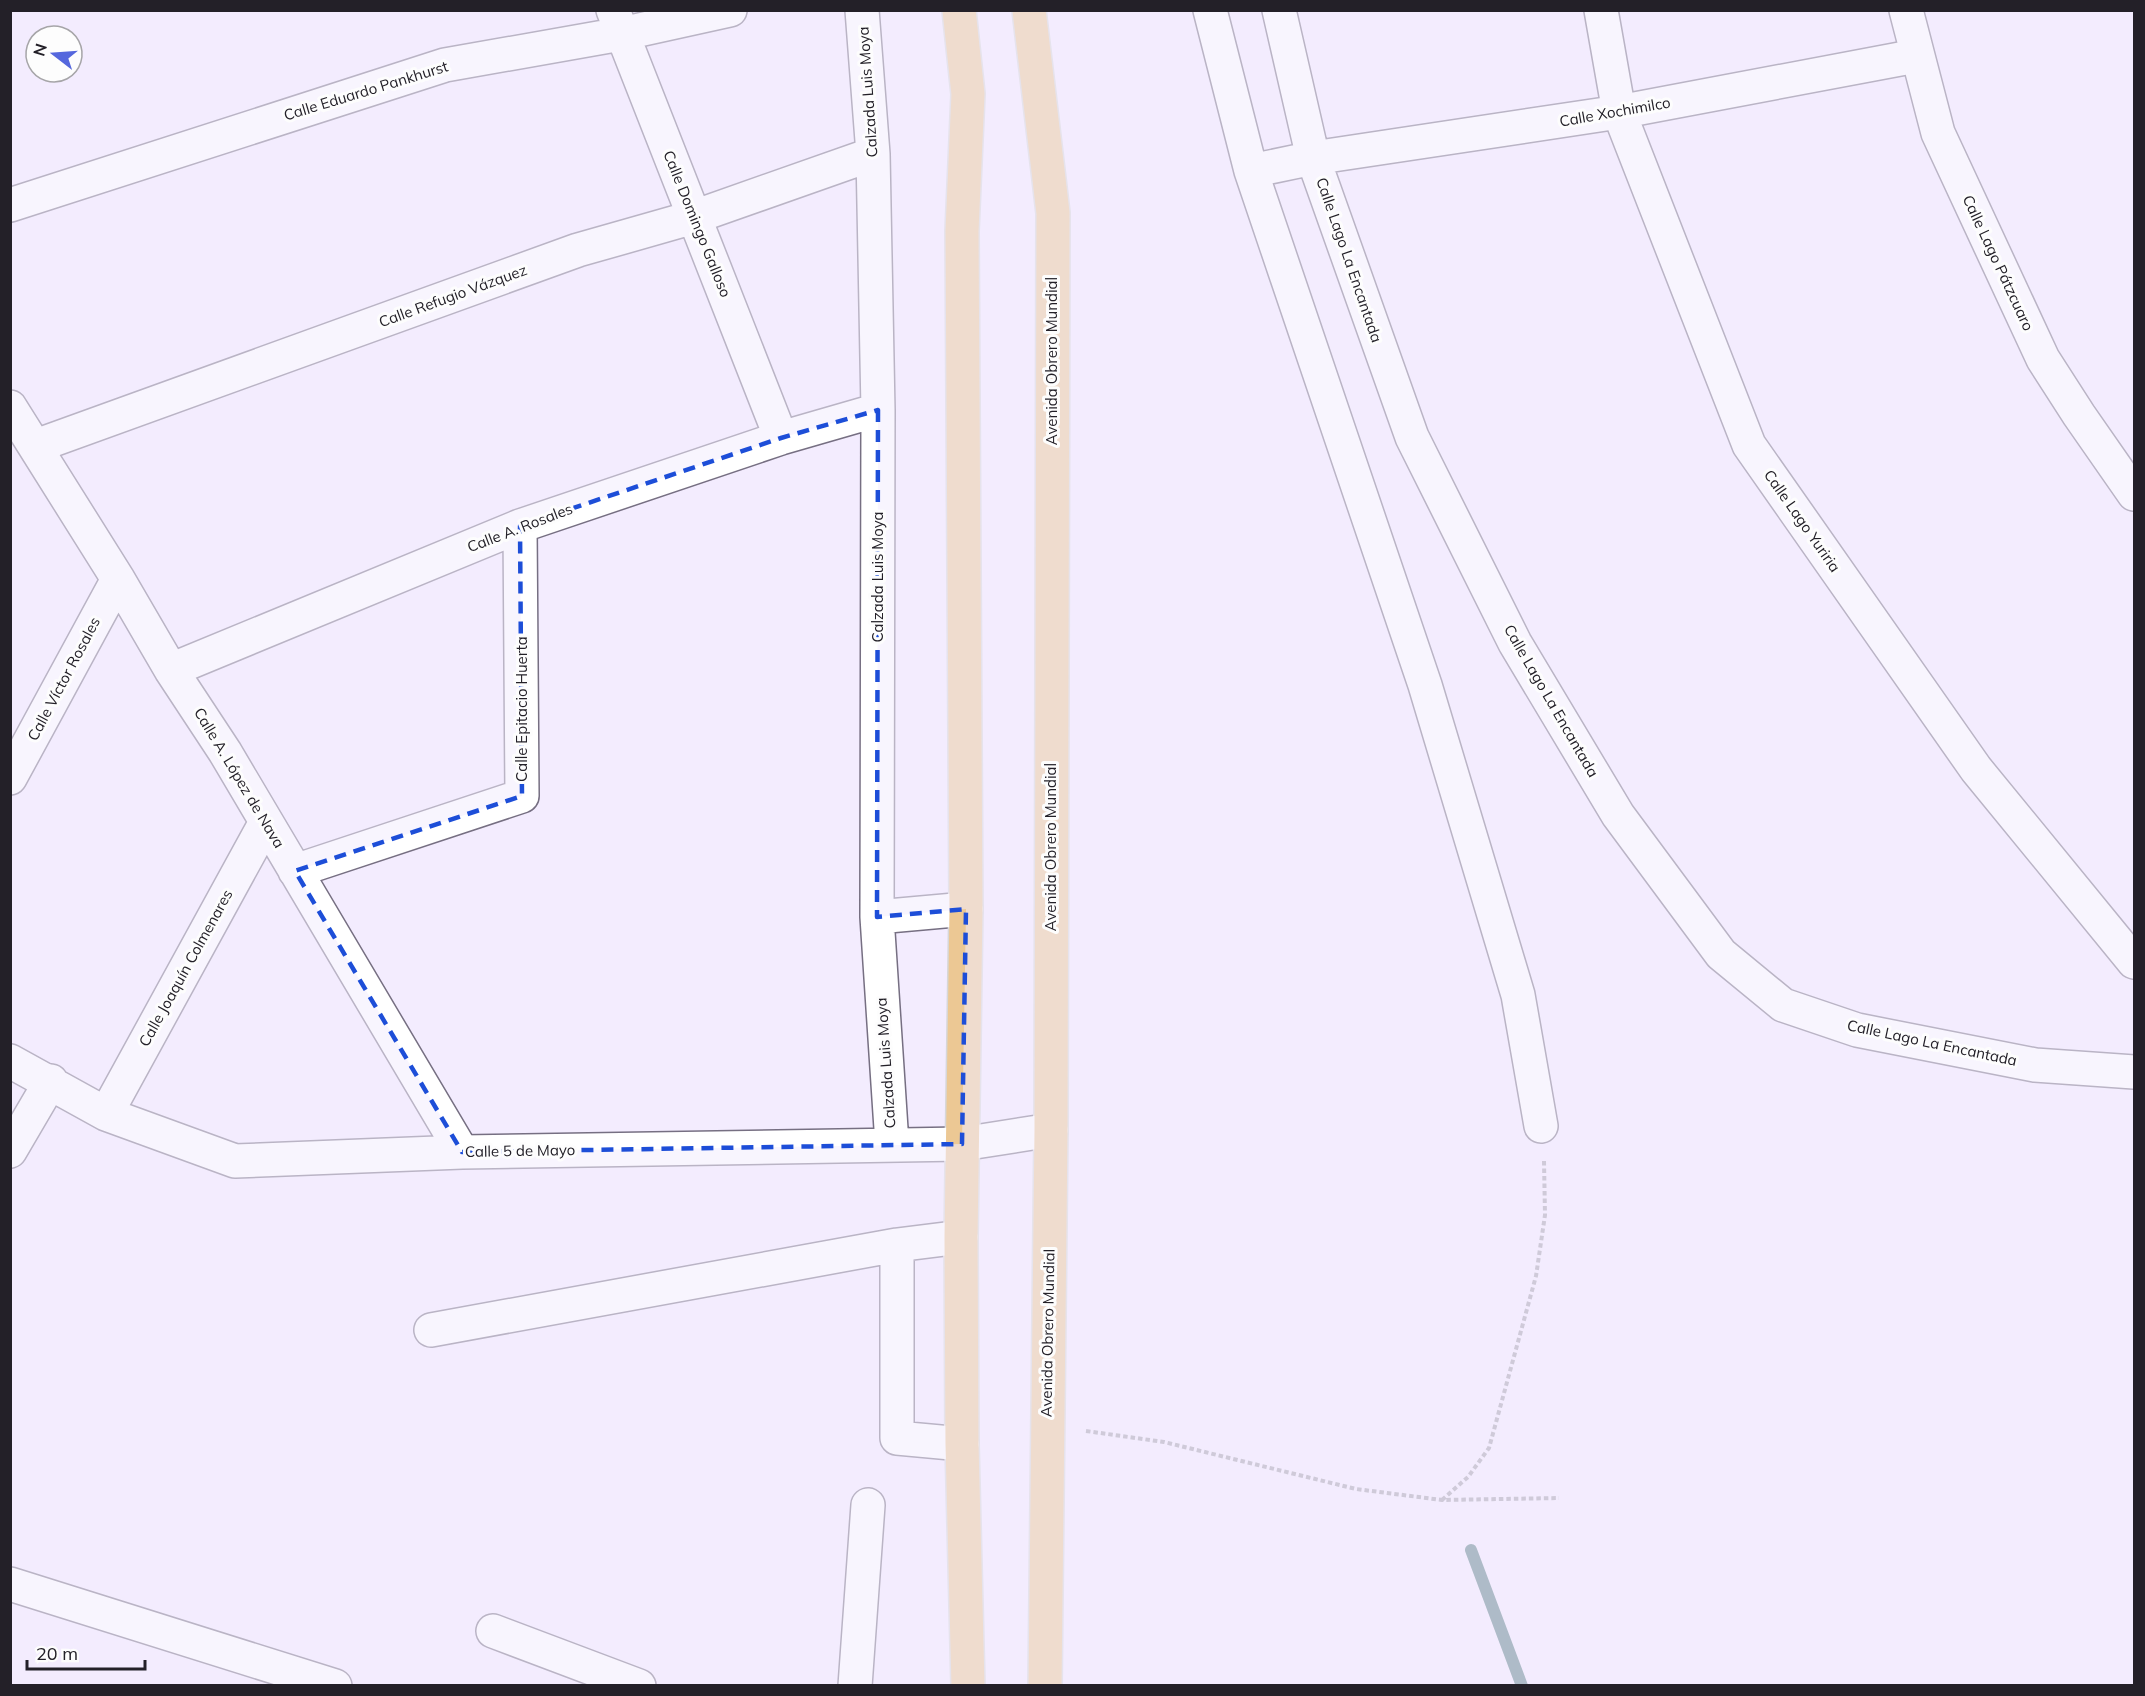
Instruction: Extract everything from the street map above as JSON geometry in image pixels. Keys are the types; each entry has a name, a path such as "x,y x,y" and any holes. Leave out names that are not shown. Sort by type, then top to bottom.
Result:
{"main road":[{"path":"958,10 968,94 962,231 966,909 961,1237 962,1444 968,1686"},
{"name":"Avenida Obrero Mundial","path":"1029,10 1053,213 1051,1131 1046,1425 1045,1686"}],"street":[{"name":"Calle Eduardo Pankhurst","path":"10,205 446,65 617,22 730,10"},
{"name":"Calzada Luis Moya","path":"862,10 873,154 878,410 877,917 892,1144"},
{"path":"1210,10 1251,171 1425,685 1518,995 1540,1126"},
{"name":"Calle Lago La Encantada","path":"1279,10 1313,158 1412,437 1515,643 1618,815 1721,954 1783,1005 1857,1030 2035,1065 2134,1072"},
{"name":"Calle Lago Yuriria","path":"1601,10 1619,112 1749,445 1976,769 2134,962"},
{"name":"Calle Lago Pátzcuaro","path":"1906,10 1916,56 1938,133 2043,359 2134,494"},
{"name":"Calle Domingo Galloso","path":"617,22 781,438"},
{"name":"Calle Xochimilco","path":"1251,171 1313,158 1619,112 1916,56"},
{"name":"Calle Refugio Vázquez","path":"36,446 578,250 694,218 873,154"},
{"name":"Calle A. López de Nava","path":"10,407 118,579 171,670 225,752 462,1152"},
{"name":"Calle A. Rosales","path":"171,670 520,526 781,438 878,410"},
{"name":"Calle Epitacio Huerta","path":"296,872 522,796 520,526"},
{"name":"Calle Víctor Rosales","path":"10,778 118,579"},
{"name":"Calle Joaquín Colmenares","path":"106,1114 266,822"},
{"path":"877,917 966,909"},
{"name":"Calle 5 de Mayo","path":"10,1061 106,1114 235,1161 462,1152 962,1144 1051,1131"},
{"path":"12,1145 51,1082"},
{"path":"431,1330 897,1245 961,1237"},
{"path":"897,1245 897,1438 962,1444"},
{"path":"855,1686 868,1505"},
{"path":"10,1584 335,1686"},
{"path":"493,1631 639,1686"}],"path":[{"path":"1442,1500 1468,1477 1489,1449 1536,1276 1545,1215 1544,1156 1540,1126"},
{"path":"1046,1425 1164,1442 1356,1489 1442,1500 1559,1498"}],"highlighted area":[{"path":"878,410 877,917 966,909 962,1144 462,1152 295,871 522,796 520,526 781,438"}],"waterway":[{"path":"1471,1550 1522,1686"}]}
